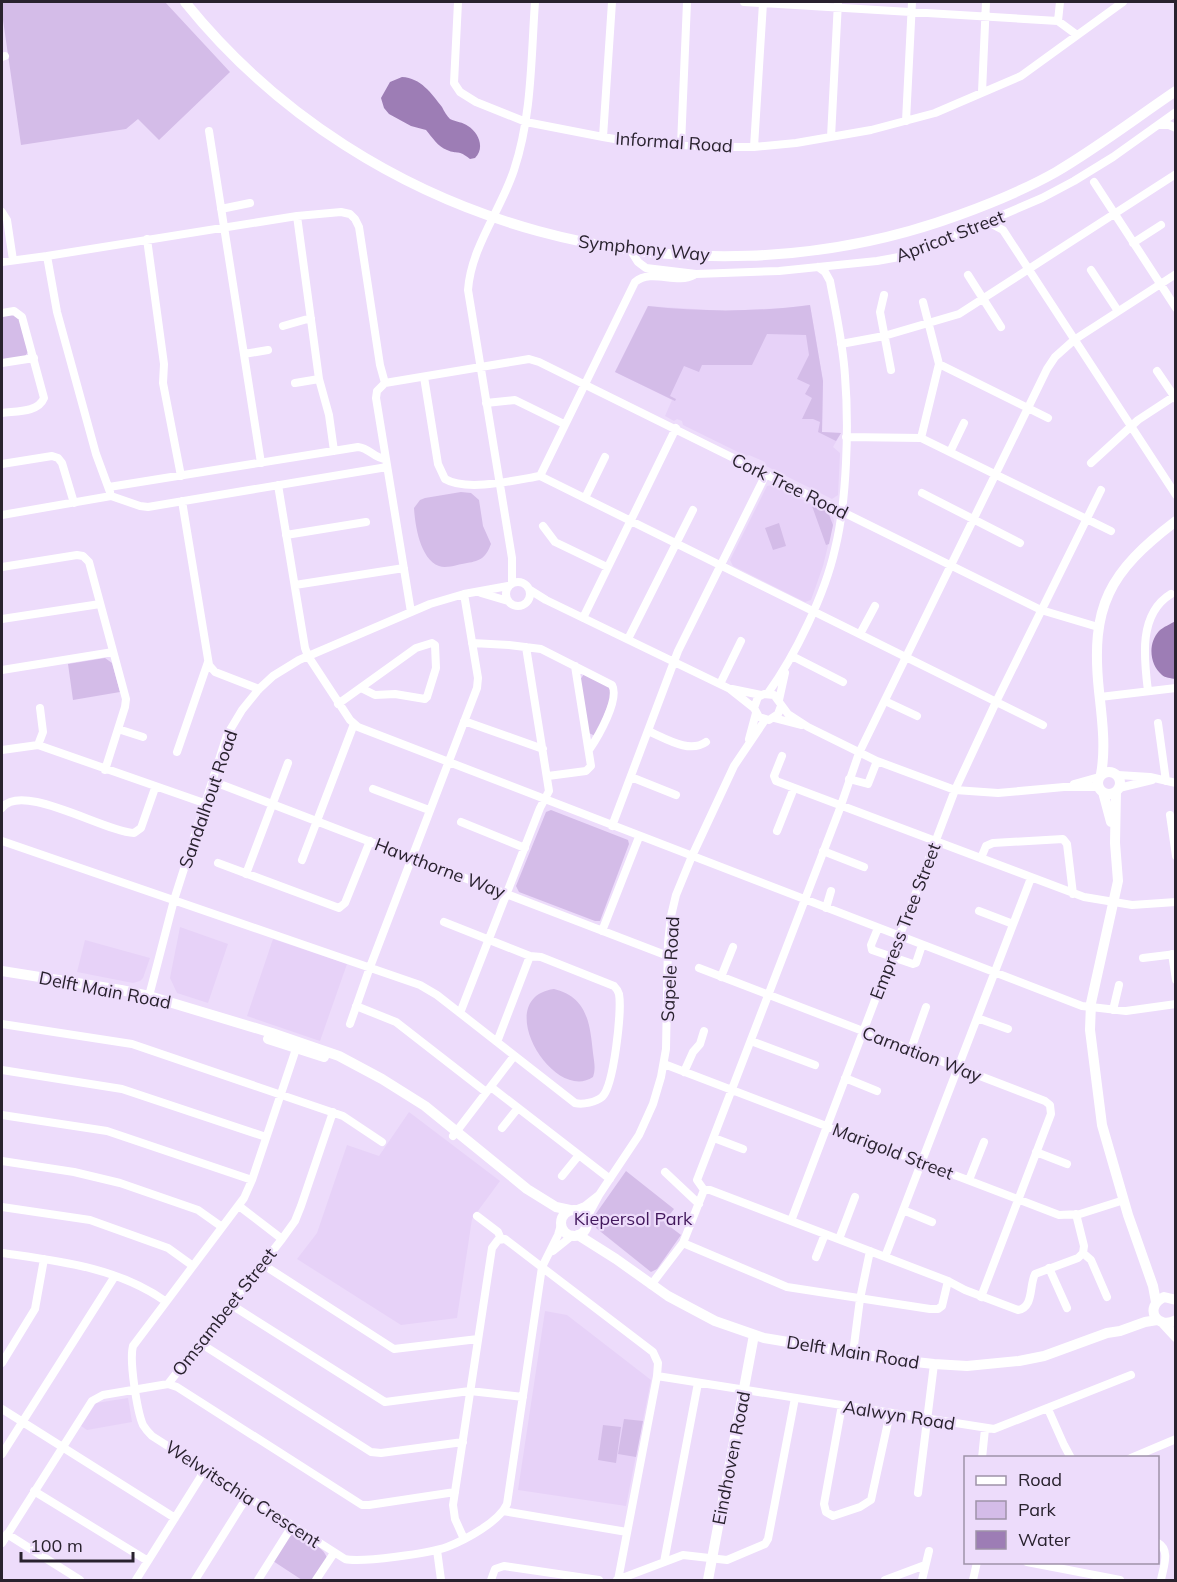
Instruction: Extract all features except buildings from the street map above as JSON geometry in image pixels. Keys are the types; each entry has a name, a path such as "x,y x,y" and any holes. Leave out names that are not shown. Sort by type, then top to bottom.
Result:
{"street":[{"name":"Symphony Way","path":"185,2 258,78 336,139 377,165 413,184 494,218 545,234 631,251 711,257 778,255 872,241 919,228 992,202 1054,173 1176,91"},
{"name":"Informal Road","path":"458,2 453,79 460,92 476,102 526,122 632,142 754,147 831,137 935,113 1021,76 1123,2"},
{"path":"508,601 506,591 510,584 512,558 469,301 469,284 480,247 502,203 515,168 526,122 535,2"},
{"path":"603,137 612,2"},
{"path":"681,145 687,2"},
{"path":"744,2 838,4 911,12 1058,21 1077,35"},
{"path":"906,121 912,2"},
{"path":"982,93 986,2"},
{"path":"1058,21 1060,2"},
{"path":"754,147 763,3"},
{"path":"831,137 838,4"},
{"name":"Apricot Street","path":"631,251 646,268 696,274 756,273 878,261 908,255 1009,213 1074,181 1176,112"},
{"path":"1159,125 1176,128"},
{"path":"209,130 261,463"},
{"path":"841,344 884,336 959,314 1176,174"},
{"path":"1094,183 1176,308"},
{"path":"221,209 250,203"},
{"path":"2,212 7,220 13,260"},
{"path":"2,262 223,226 297,216 341,212 350,214 359,227 380,365 385,383 378,388 376,398 411,612"},
{"path":"1003,230 1009,213"},
{"path":"297,216 319,379 334,451"},
{"path":"988,222 1003,230 1176,495"},
{"path":"1133,243 1161,225"},
{"path":"147,239 164,364 163,383 181,476"},
{"path":"47,256 60,321 96,454 111,496"},
{"path":"830,281 833,271 839,264"},
{"path":"774,718 780,712 786,669 832,561 841,511 846,437 846,388 830,281 818,267"},
{"path":"1091,270 1118,311"},
{"name":"Apricot Street","path":"585,384 638,279 649,276 683,279 696,274"},
{"path":"683,1189 697,1180 714,1138 859,753 1055,357 1074,340 1176,274"},
{"path":"968,275 1002,327"},
{"path":"884,296 880,312 891,370"},
{"path":"921,438 939,364 922,303"},
{"path":"2,313 15,311 21,315 44,396 42,404 36,408 2,413"},
{"path":"283,326 311,318"},
{"path":"244,354 268,350"},
{"path":"2,363 34,358"},
{"name":"Cork Tree Road","path":"385,383 533,360 676,428 1041,610 1098,627"},
{"path":"939,364 1048,418"},
{"path":"1091,463 1131,426 1175,397 1157,370"},
{"path":"424,377 438,464 443,477 449,481 500,483 540,476 1043,725"},
{"path":"295,383 319,379"},
{"path":"540,476 585,384"},
{"path":"486,403 515,400 564,424"},
{"path":"950,452 964,423"},
{"path":"583,618 676,428"},
{"path":"846,437 921,438 1111,531"},
{"path":"109,487 361,447 386,463"},
{"path":"2,464 52,456 58,458 62,463 74,504"},
{"path":"585,498 605,457"},
{"path":"2,515 111,496 144,507 278,485 386,463"},
{"path":"612,826 675,662 766,474"},
{"path":"278,485 308,656 338,704 354,724 363,730 1082,1006 1136,1010 1176,1004"},
{"name":"Empress Tree Street","path":"791,1221 955,790 1101,490"},
{"path":"922,493 1020,543"},
{"path":"182,501 208,662 215,672 259,688"},
{"path":"628,639 693,510"},
{"path":"1176,521 1149,542 1119,574 1109,591 1098,627 1097,659 1103,733 1101,783 1115,843 1118,874 1114,903 1089,1017 1102,1125 1133,1230 1146,1262 1155,1304 1154,1313 1176,1337"},
{"path":"286,535 366,522"},
{"path":"543,526 551,539 607,567"},
{"path":"2,567 77,555 83,556 89,562 126,699 105,770"},
{"path":"512,558 524,583 530,590 546,600 730,689 765,720 774,718 808,727"},
{"path":"295,585 404,568"},
{"path":"476,592 524,583"},
{"path":"527,603 531,595 530,590"},
{"path":"476,592 508,601 517,606 546,600"},
{"name":"Sandalhout Road","path":"150,996 174,900 230,728 259,688 286,668 308,656 411,612 476,592"},
{"path":"350,1024 478,684 464,594"},
{"path":"1148,692 1144,651 1146,634 1155,609 1170,594"},
{"path":"2,620 100,603"},
{"path":"860,634 875,606"},
{"path":"720,684 741,641"},
{"path":"338,704 416,648 428,643 435,645 436,668 428,697 425,699 395,694 375,695 361,688"},
{"path":"472,643 541,649 609,683 615,690 599,736 589,750"},
{"path":"460,1013 549,791 526,647"},
{"path":"2,670 113,652"},
{"path":"792,656 843,682"},
{"path":"177,752 208,662"},
{"path":"548,776 588,770 591,764 575,666"},
{"path":"755,710 756,700 786,669"},
{"path":"1100,697 1176,688"},
{"path":"730,689 774,695 788,714 808,727 877,761 955,790 998,793 1101,783 1110,771 1176,783"},
{"path":"885,701 917,716"},
{"path":"38,745 43,732 40,708"},
{"name":"Sapele Road","path":"748,744 755,710"},
{"name":"Sapele Road","path":"586,1221 599,1195 644,1126 653,1104 664,1064 667,1034 669,929 674,903 692,856 734,766 765,720"},
{"path":"464,721 543,749"},
{"path":"1158,723 1166,781"},
{"path":"302,860 354,724"},
{"path":"118,729 142,737"},
{"path":"648,731 689,747 698,747 706,742"},
{"path":"1103,733 1121,783 1118,790 1115,843"},
{"path":"2,750 38,745 154,788 204,803"},
{"path":"782,756 774,779 1073,894 1114,903 1139,905 1176,902"},
{"path":"849,779 867,785 877,761"},
{"path":"246,874 288,763"},
{"path":"631,777 676,795"},
{"path":"1101,783 1110,794 1156,779"},
{"name":"Hawthorne Way","path":"212,781 668,956"},
{"path":"2,808 9,802 31,800 134,833 141,828 154,788"},
{"path":"777,831 794,788"},
{"path":"373,789 429,810"},
{"path":"1170,815 1176,856"},
{"path":"461,822 525,848"},
{"path":"602,931 639,837"},
{"path":"981,858 986,846 993,843 1063,839 1067,844 1073,894"},
{"path":"2,841 420,985 578,1104 602,1097 614,1066 619,998 614,986 541,957 530,956 489,941 444,922"},
{"path":"218,863 339,908 345,903 370,841"},
{"path":"823,851 864,867"},
{"path":"885,1257 1031,878"},
{"path":"826,908 831,891"},
{"path":"979,911 1013,924"},
{"path":"878,928 871,948 891,957 914,964 922,945"},
{"path":"721,976 733,947"},
{"path":"1143,958 1174,954 1176,980"},
{"path":"497,1042 530,956"},
{"name":"Carnation Way","path":"699,968 1047,1103 1051,1108 1051,1114 981,1297"},
{"name":"Delft Main Road","path":"2,971 150,996 241,1024 297,1045 331,1053 382,1079 412,1099 420,1109 455,1134 474,1152 489,1160 527,1189 555,1206 572,1210"},
{"path":"1113,1010 1119,986"},
{"path":"356,1006 396,1022 489,1090 518,1108 610,1179"},
{"path":"910,1049 926,1007"},
{"path":"977,1018 1008,1029"},
{"path":"2,1024 132,1044 333,1112 350,1120 382,1142"},
{"path":"684,1072 693,1052 700,1044 704,1031"},
{"path":"751,1041 815,1065"},
{"name":"Welwitschia Crescent","path":"297,1045 252,1180 239,1206 133,1346 131,1360 141,1419 149,1433 345,1559 359,1561 437,1550 464,1539 495,1520 503,1511"},
{"path":"455,1134 514,1056"},
{"name":"Marigold Street","path":"664,1064 1059,1215 1076,1215 1124,1200"},
{"path":"2,1070 122,1089 266,1137"},
{"path":"845,1078 877,1091"},
{"path":"502,1128 518,1108"},
{"name":"Omsambeet Street","path":"2,1543 95,1399 103,1395 168,1384 282,1239 301,1206 333,1112"},
{"path":"2,1115 107,1131 252,1180"},
{"path":"714,1138 743,1149"},
{"path":"969,1180 984,1142"},
{"path":"1036,1152 1067,1164"},
{"path":"562,1176 579,1155"},
{"path":"2,1161 111,1180 198,1210 222,1227"},
{"path":"665,1172 699,1204"},
{"path":"697,1180 704,1190"},
{"name":"Delft Main Road","path":"527,1189 561,1223"},
{"path":"704,1190 710,1190 839,1239 1015,1309 1024,1309 1029,1302 1033,1276 1037,1272 1078,1258 1083,1253 1084,1246 1076,1215"},
{"path":"651,1285 683,1243 704,1190"},
{"name":"Sapele Road","path":"572,1210 585,1206 599,1195"},
{"path":"839,1239 855,1197"},
{"path":"239,1206 282,1239"},
{"path":"2,1207 90,1220 168,1248 192,1266"},
{"path":"549,1254 584,1230 586,1221 582,1212 572,1210 563,1214 542,1267 508,1500 503,1511 627,1532"},
{"path":"903,1210 932,1222"},
{"path":"477,1216 498,1232 500,1240"},
{"name":"Delft Main Road","path":"586,1221 594,1237 616,1259"},
{"path":"561,1223 564,1231 576,1235"},
{"path":"816,1257 825,1234"},
{"name":"Delft Main Road","path":"576,1235 616,1259 651,1285 716,1321 754,1335 853,1353 934,1364 967,1366 1019,1361 1068,1348 1107,1333 1142,1315 1164,1297 1173,1298"},
{"path":"464,1539 454,1516 455,1492 470,1390 492,1248 500,1240 508,1240 653,1352 658,1363 618,1580"},
{"path":"683,1243 777,1284 860,1299 938,1309 944,1303 948,1281"},
{"path":"853,1353 860,1299 870,1251"},
{"path":"2,1252 77,1264 144,1287 165,1301"},
{"path":"1083,1253 1091,1260 1107,1297"},
{"path":"2,1363 35,1309 44,1259"},
{"path":"1146,1262 1173,1298"},
{"path":"262,1264 394,1349 478,1339"},
{"path":"1049,1268 1067,1308"},
{"path":"2,1454 115,1276"},
{"path":"230,1304 385,1402 470,1390 523,1397"},
{"name":"Delft Main Road","path":"1107,1333 1145,1322 1171,1323 1176,1320"},
{"name":"Eindhoven Road","path":"708,1581 754,1335"},
{"path":"200,1343 371,1452 381,1453 463,1442"},
{"path":"918,1493 934,1364"},
{"name":"Aalwyn Road","path":"657,1376 985,1429 1002,1428 1131,1374"},
{"path":"664,1562 698,1383"},
{"path":"168,1384 186,1393 358,1503 369,1505 455,1492"},
{"path":"618,1580 687,1554 729,1560 763,1546 767,1542 795,1398"},
{"path":"842,1406 824,1504 826,1512 833,1516 871,1500 890,1413"},
{"path":"2,1409 175,1518"},
{"path":"1048,1409 1070,1456"},
{"path":"982,1456 985,1429"},
{"path":"1152,1453 1176,1439"},
{"path":"135,1581 206,1470"},
{"path":"34,1491 148,1561"},
{"path":"195,1581 247,1497"},
{"path":"258,1581 292,1526"},
{"path":"7,1534 81,1581"},
{"path":"1159,1544 1166,1552 1161,1581"},
{"path":"437,1550 441,1581"},
{"path":"922,1581 929,1551"},
{"path":"316,1581 334,1553"},
{"path":"973,1581 977,1564"},
{"path":"1032,1564 1120,1581"},
{"path":"885,1581 925,1565"},
{"path":"491,1581 495,1569 504,1566 599,1581"}],"shaded area":[{"path":"810,305 823,381 822,432 841,433 833,447 840,453 838,495 832,499 766,466 765,462 749,455 746,456 683,425 682,421 677,419 674,421 665,416 672,400 615,372 648,306 725,311"},
{"path":"772,485 832,514 834,521 823,566 811,600 805,602 733,566 730,560 767,486"},
{"path":"180,927 228,944 208,1003 177,993 170,978"},
{"path":"273,939 347,964 320,1041 247,1016"},
{"path":"85,940 150,958 143,978 133,983 77,972"},
{"path":"409,1112 500,1181 472,1219 457,1318 401,1325 297,1259 317,1233 347,1145 379,1156"},
{"path":"545,1311 567,1315 651,1380 626,1506 518,1490"},
{"path":"128,1398 132,1422 87,1430 81,1426 96,1403"}],"green space":[{"path":"2,2 165,2 230,72 159,140 138,119 126,129 21,145"},
{"path":"810,305 823,381 822,432 841,433 836,441 818,432 820,422 813,419 802,419 812,398 805,394 810,385 797,379 809,355 806,335 767,334 752,365 702,365 699,372 684,366 670,396 676,399 675,401 615,372 648,306 729,310"},
{"path":"12,314 19,317 28,352 25,356 2,361 2,315"},
{"path":"461,492 471,493 479,500 483,526 491,544 485,555 476,561 442,567 433,562 423,549 417,532 414,508 420,500 425,498"},
{"path":"815,505 828,512 833,525 829,544 826,545 812,506"},
{"path":"779,523 786,546 773,550 765,528"},
{"path":"105,658 112,663 120,692 73,700 68,664"},
{"path":"584,674 609,686 612,694 595,736 589,733 580,680"},
{"path":"551,810 628,840 629,844 600,921 519,892 516,886 546,812"},
{"path":"554,989 574,998 585,1013 592,1042 593,1077 577,1081 561,1076 546,1063 534,1046 528,1028 527,1010 536,996"},
{"name":"Kiepersol Park","path":"626,1171 674,1209 664,1222 681,1235 657,1269 651,1272 596,1228 595,1215"},
{"path":"624,1419 643,1421 636,1457 618,1454"},
{"path":"603,1425 621,1427 616,1463 598,1460"},
{"path":"293,1534 313,1543 322,1550 327,1558 314,1580 302,1580 273,1561 288,1537"}],"water":[{"path":"402,77 420,83 450,119 472,129 480,145 475,158 470,159 463,154 444,149 426,130 411,126 389,114 381,98 390,82"},
{"path":"1175,621 1175,679 1162,675 1154,665 1152,647 1155,636"}]}
